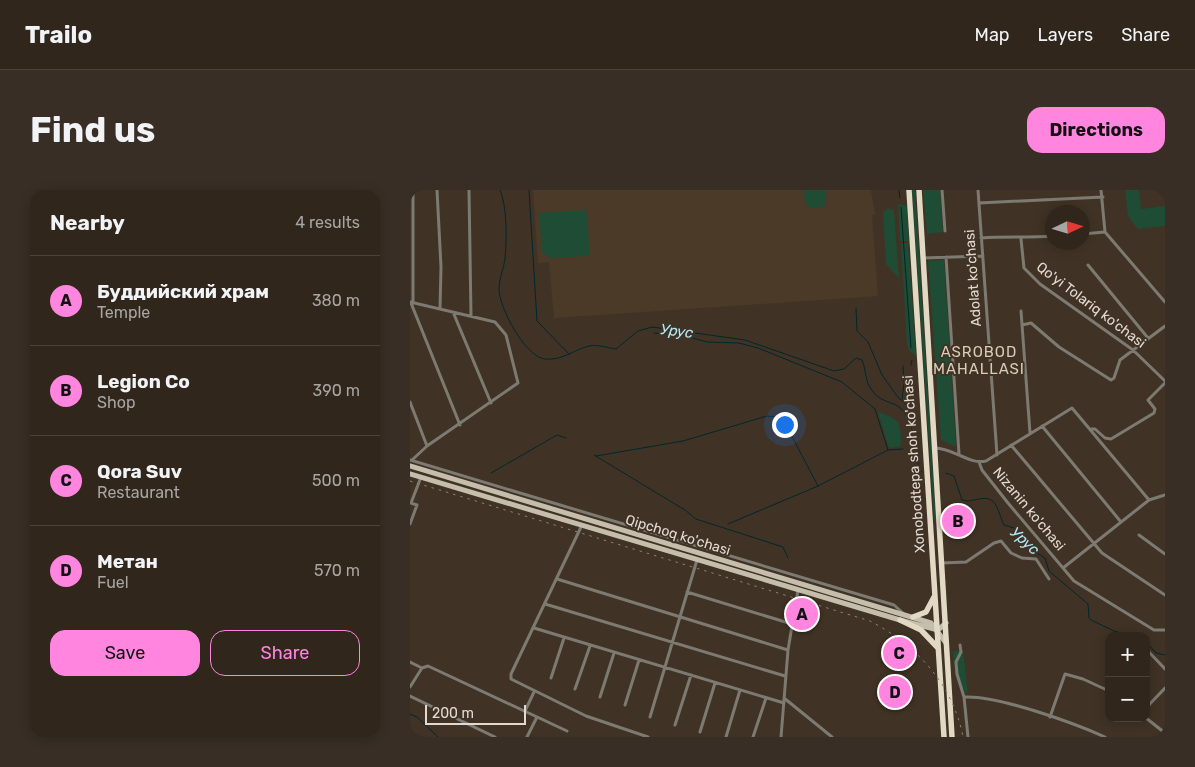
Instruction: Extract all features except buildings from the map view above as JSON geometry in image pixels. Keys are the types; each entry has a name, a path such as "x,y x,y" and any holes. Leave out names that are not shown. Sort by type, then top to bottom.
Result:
{"highway":[{"name":"Xonobodtepa shoh ko'chasi","path":"908,190 944,737"},
{"name":"Xonobodtepa shoh ko'chasi","path":"919,190 948,645 952,737"},
{"path":"931,523 936,526 940,523"},
{"path":"913,617 929,608 935,593"},
{"path":"900,620 921,630 939,647"}],"main road":[{"name":"Qipchoq ko'chasi","path":"410,466 932,623 948,645"},
{"name":"Qipchoq ko'chasi","path":"410,474 938,630"},
{"path":"805,592 807,585"},
{"path":"938,630 946,623"},
{"path":"939,647 948,645"}],"street":[{"path":"413,190 411,302 460,424"},
{"path":"437,190 441,267 440,308"},
{"path":"469,190 471,316"},
{"path":"942,190 946,231"},
{"name":"Adolat ko'chasi","path":"978,190 996,455"},
{"path":"1101,190 1105,232 1165,302"},
{"path":"979,203 1103,198"},
{"path":"1090,233 1105,232"},
{"path":"982,238 1014,236 1021,239 1045,237"},
{"name":"Qo'yi Tolariq ko'chasi","path":"1021,239 1024,268 1040,284 1133,350 1165,382"},
{"path":"923,258 983,256"},
{"path":"946,257 959,454"},
{"path":"1088,266 1148,338"},
{"path":"411,302 490,320 503,330 518,380 517,386 427,446 411,460"},
{"path":"1021,311 1030,433"},
{"path":"453,312 490,403"},
{"path":"1022,325 1030,323 1059,347 1110,380 1114,378 1120,360 1165,326"},
{"path":"1091,430 1095,429 1104,437 1110,439 1154,413 1155,409 1148,400 1165,382"},
{"path":"410,402 427,446"},
{"path":"935,448 946,448 979,462 989,460 1011,444 1072,408 1149,500 1165,495"},
{"path":"1042,426 1121,522"},
{"path":"1011,444 1093,545 1112,562 1165,595"},
{"path":"411,460 894,605 905,615"},
{"name":"Nizanin ko'chasi","path":"979,462 982,470 1008,503 1063,568 1088,591 1154,630 1165,630"},
{"path":"410,524 417,505 411,503 421,477"},
{"name":"Nizanin ko'chasi","path":"1063,568 1149,500"},
{"path":"582,525 510,677 514,682 586,716 648,737"},
{"path":"1139,535 1165,554"},
{"path":"942,563 966,562 994,543 1001,541 1011,553 1022,558 1036,559 1049,578"},
{"path":"650,717 697,560"},
{"path":"557,580 788,650"},
{"path":"781,737 788,650 798,590"},
{"path":"687,592 792,624"},
{"path":"545,604 785,676"},
{"path":"534,628 784,703"},
{"path":"551,678 564,638"},
{"path":"960,645 961,652 956,662 956,669 964,698 968,737"},
{"path":"575,688 590,646"},
{"path":"600,697 614,652"},
{"path":"1150,653 1165,669"},
{"path":"625,705 639,660"},
{"path":"410,662 422,668 430,666 567,731"},
{"path":"410,687 422,668"},
{"path":"1050,717 1065,674 1083,679 1105,689"},
{"path":"675,725 691,675"},
{"path":"700,732 715,682"},
{"path":"1150,704 1165,688"},
{"path":"726,737 740,690"},
{"path":"525,711 534,692"},
{"path":"410,696 495,737"},
{"path":"964,698 969,697 1050,717 1105,737"},
{"path":"753,737 766,698"},
{"path":"784,698 832,737"},
{"path":"527,737 537,717"},
{"path":"1150,721 1165,733"}],"shaded area":[{"path":"533,190 871,190 875,215 872,215 878,296 554,318 549,262 538,263"}],"green space":[{"path":"804,190 825,190 826,204 822,207 811,208 805,203"},
{"path":"912,190 915,190 936,521 934,520"},
{"path":"923,190 940,190 943,232 927,234"},
{"path":"1125,190 1139,190 1141,209 1165,206 1165,226 1138,229 1128,216"},
{"path":"898,204 907,206 909,241 900,241"},
{"path":"888,208 894,211 899,278 886,264 883,212"},
{"path":"586,210 590,256 550,258 542,252 539,213"},
{"path":"901,243 908,243 916,356 909,350 907,344"},
{"path":"944,260 956,447 941,440 928,261"},
{"path":"878,412 891,417 898,423 901,432 901,446 889,448"},
{"path":"963,650 968,695 956,679 953,653 954,651"}],"waterway":[{"name":"Урус","path":"500,190 504,204 506,233 505,258 499,285 500,297 514,330 529,350 537,356 545,359 563,357 592,346 616,349 638,331 652,327 745,340 834,371 844,369 856,358 862,360 869,386 874,393 896,405 907,417 911,425 919,469 922,472"},
{"path":"529,190 537,321 569,354"},
{"path":"899,190 900,198"},
{"path":"901,207 911,348"},
{"path":"856,308 857,331 868,342 882,375 897,396 917,416"},
{"path":"654,333 666,334 670,332 707,342 739,343 758,348 842,382 875,409 888,450"},
{"path":"911,365 912,360"},
{"path":"902,400 903,366"},
{"path":"596,456 683,441 767,416 777,417 787,427 818,486"},
{"path":"491,473 557,435 566,438"},
{"path":"728,524 818,486 888,450 903,449"},
{"path":"908,452 916,458"},
{"path":"594,455 685,510 696,519 783,547 788,558"},
{"name":"Урус","path":"946,473 954,476 962,500 990,499 996,505 1004,525 1014,528 1024,545 1045,558 1049,571 1088,604 1089,618 1117,632"},
{"name":"Урус","path":"1150,646 1156,653 1165,655"},
{"path":"410,714 417,717 438,737"}],"railway":[{"path":"410,481 870,621 903,642 930,668 951,700 963,737"}],"place":[{"name":"Legion Co","path":"958,521"},
{"name":"Буддийский храм","path":"802,614"},
{"name":"Qora Suv","path":"899,653"},
{"name":"Метан","path":"895,692"}],"district":[{"name":"ASROBOD MAHALLASI","path":"979,360"}]}
